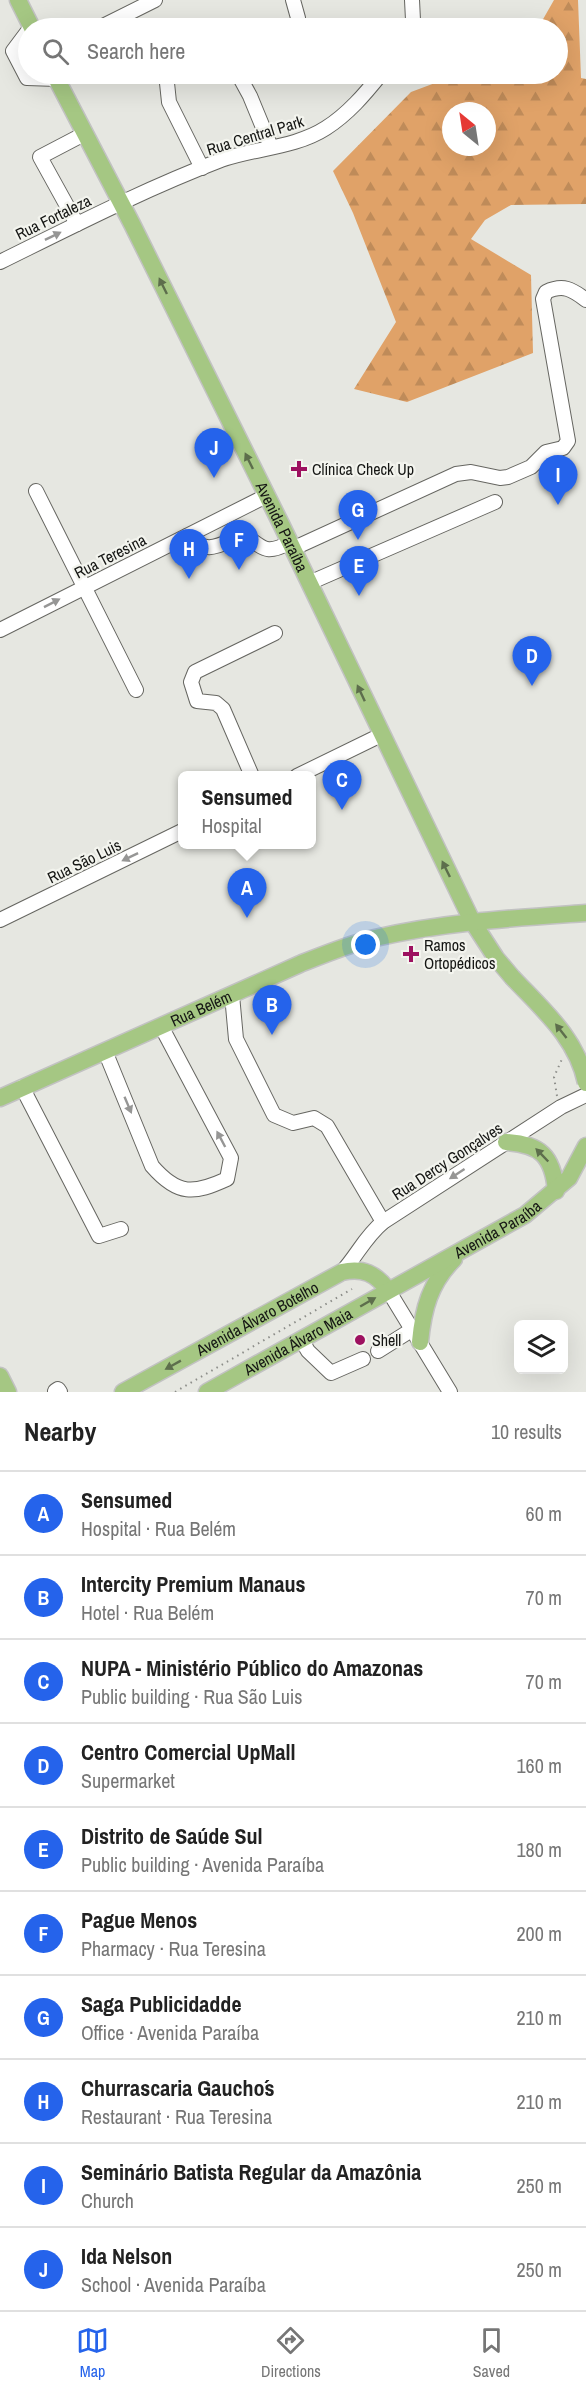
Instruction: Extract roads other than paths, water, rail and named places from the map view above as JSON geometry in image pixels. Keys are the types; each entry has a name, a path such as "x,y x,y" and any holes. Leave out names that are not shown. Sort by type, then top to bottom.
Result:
{"main road":[{"path":"18,0 26,18"},
{"name":"Avenida Paraíba","path":"59,84 121,203 291,546 472,921 496,958 562,1030 576,1052 586,1083"},
{"name":"Rua Belém","path":"0,1098 300,964 356,944 472,921 586,913"},
{"path":"506,1142 523,1143 536,1148 546,1156 552,1168 556,1191"},
{"name":"Avenida Paraíba","path":"388,1290 525,1215 569,1178 586,1146"},
{"path":"416,1336 429,1293 445,1267 460,1252"},
{"path":"345,1277 359,1270 371,1273 380,1279 388,1290"},
{"name":"Avenida Álvaro Botelho","path":"123,1392 345,1277"},
{"name":"Avenida Álvaro Maia","path":"207,1392 388,1290"},
{"path":"0,1376 8,1392"}],"street":[{"path":"119,18 155,0"},
{"path":"293,0 298,18"},
{"path":"412,0 412,18"},
{"path":"18,45 13,51 18,61"},
{"path":"167,84 169,102 202,168"},
{"path":"243,84 271,147"},
{"name":"Rua Central Park","path":"121,203 239,154 306,138 342,117 372,84"},
{"path":"77,224 40,157 84,134"},
{"name":"Rua Fortaleza","path":"0,262 121,203"},
{"path":"188,536 196,543 210,548 241,536 263,548 276,549 291,546 456,474 471,472 500,478 531,467 546,452 563,448 568,441 543,299 546,292 555,287 571,288 586,300"},
{"path":"36,490 136,690"},
{"name":"Rua Teresina","path":"0,630 266,496"},
{"path":"309,583 495,502"},
{"path":"250,771 223,709 216,703 197,702 191,682 195,672 275,633"},
{"path":"307,771 381,735"},
{"name":"Rua São Luis","path":"0,920 178,833"},
{"path":"232,994 236,1039 274,1115 294,1123 314,1118 327,1126 383,1222"},
{"path":"105,1051 152,1166 165,1181 184,1189 204,1190 227,1179 231,1158 161,1026"},
{"path":"22,1088 99,1236 122,1229"},
{"name":"Rua Dercy Gonçalves","path":"345,1277 368,1234 383,1222 561,1107 586,1095"},
{"path":"569,1178 586,1166"},
{"path":"388,1290 450,1392"},
{"path":"378,1351 416,1336"},
{"path":"302,1339 308,1351 332,1373 363,1359"}],"place":[{"name":"Clínica Check Up","path":"299,469"},
{"name":"Ida Nelson","path":"214,478"},
{"name":"Seminário Batista Regular da Amazônia","path":"558,505"},
{"name":"Saga Publicidadde","path":"358,540"},
{"name":"Pague Menos","path":"239,570"},
{"name":"Churrascaria Gaucho´s","path":"189,579"},
{"name":"Distrito de Saúde Sul","path":"359,596"},
{"name":"Centro Comercial UpMall","path":"532,686"},
{"name":"NUPA - Ministério Público do Amazonas","path":"342,810"},
{"name":"Sensumed","path":"247,918"},
{"name":"Ramos Ortopédicos","path":"411,954"},
{"name":"Intercity Premium Manaus","path":"272,1035"},
{"name":"Shell","path":"360,1340"}]}
